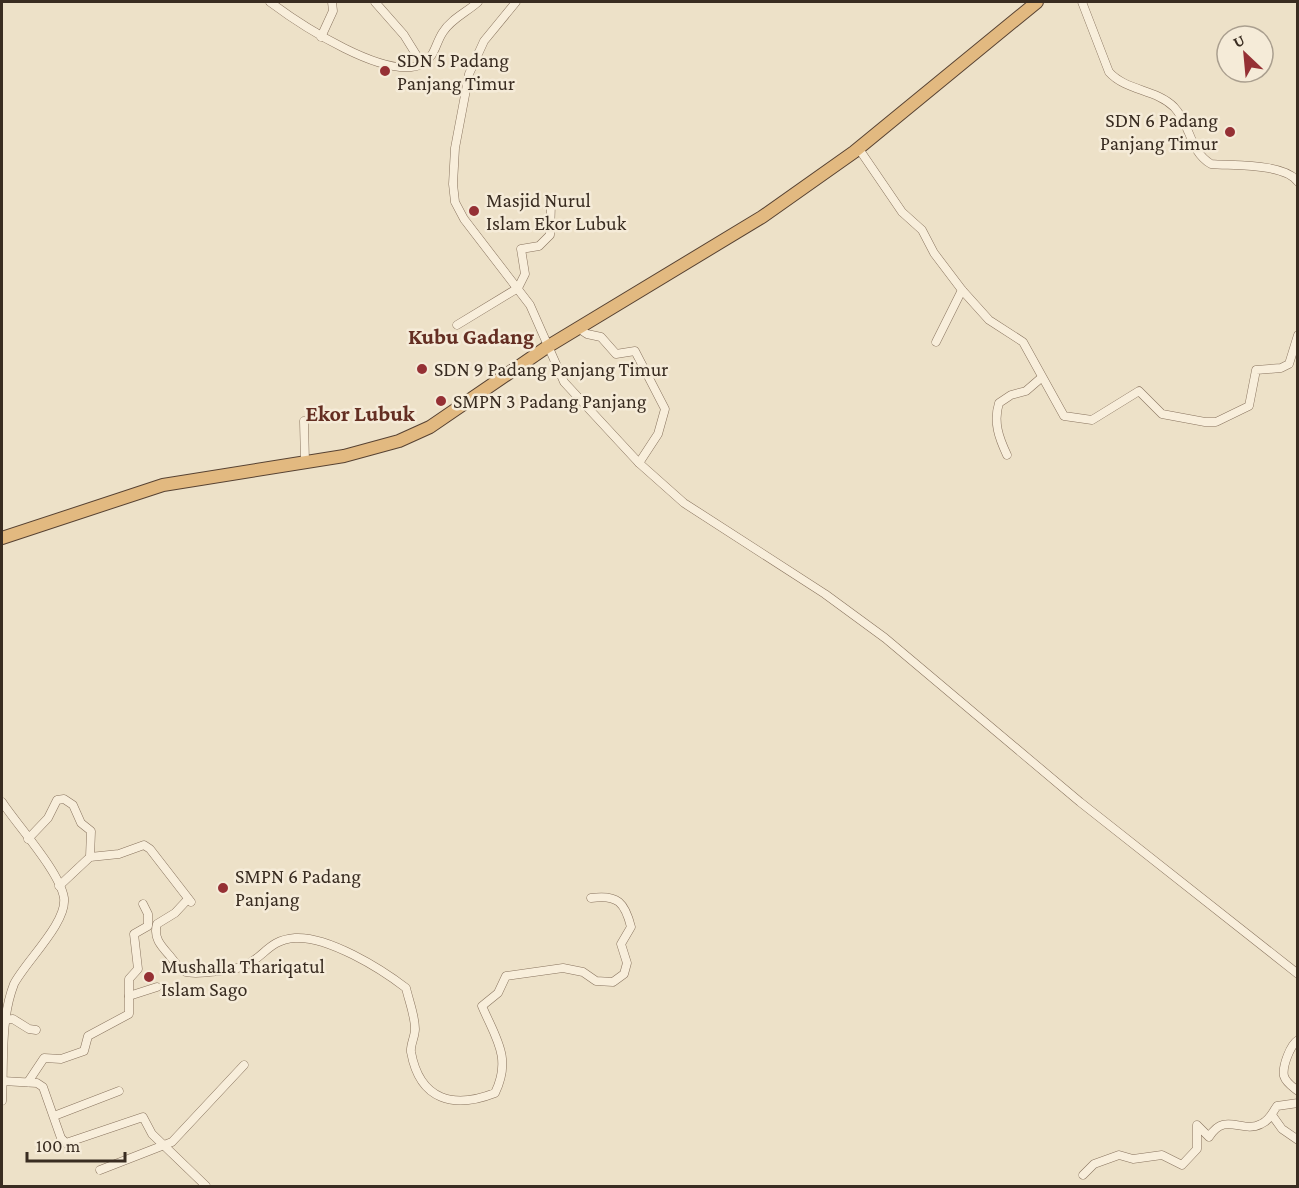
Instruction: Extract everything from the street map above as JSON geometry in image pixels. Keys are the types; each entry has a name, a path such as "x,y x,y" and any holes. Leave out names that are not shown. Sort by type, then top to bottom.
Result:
{"highway":[{"path":"2,537 163,485 344,456 414,435 430,427 548,347 704,254 859,149 1036,2"}],"street":[{"path":"270,2 340,48 387,63 412,67 423,64 430,58 448,26 478,2"},
{"path":"321,37 333,11 332,2"},
{"path":"375,2 404,35 423,64"},
{"path":"516,2 484,41 469,74 455,148 453,184 456,202 464,219 536,315 564,382 639,463 684,503 825,594 885,638 1080,802 1298,974"},
{"path":"1082,2 1110,72 1118,81 1173,106 1183,119 1202,159 1211,164 1281,170 1293,174 1298,182"},
{"path":"859,149 902,212 922,230 934,253 962,290 985,317 1023,342 1060,411 1072,419 1097,418 1136,391 1142,393 1162,414 1216,422 1249,406 1256,370 1281,368 1289,364 1298,335"},
{"path":"458,325 518,288 525,274 521,249 539,246 550,235 551,203"},
{"path":"936,342 962,290"},
{"path":"579,328 587,334 601,337 616,354 635,351 665,409 658,434 639,463"},
{"path":"1007,455 998,430 996,412 999,403 1011,395 1026,391 1041,378"},
{"path":"304,421 305,464"},
{"path":"28,839 48,818 57,800 64,799 73,805 81,823 93,834 90,856 59,886"},
{"path":"2,802 59,886 63,907 51,931 13,985 3,1020 2,1101"},
{"path":"90,856 119,854 139,846 147,846 190,901 157,924 155,932 158,941 183,971 195,974 245,966 276,942 295,938 318,939 401,984 406,988 416,1030 410,1050 418,1073 432,1094 450,1101 475,1101 495,1093 503,1077 505,1058 482,1006 498,993 506,976 563,968 583,972 596,981 613,982 624,974 627,963 621,944 631,927 627,909 618,900 605,896 591,898"},
{"path":"28,1082 44,1058 61,1059 84,1051 88,1036 127,1017 129,979 138,969 134,934 148,926 148,914 143,904"},
{"path":"129,996 157,987"},
{"path":"3,1020 13,1019 28,1029 36,1030"},
{"path":"1298,1040 1292,1045 1284,1074 1287,1082 1298,1091"},
{"path":"100,1170 166,1146 244,1065"},
{"path":"3,1081 28,1082 43,1087 61,1138 66,1143 142,1117 150,1132 206,1186"},
{"path":"54,1116 118,1091"},
{"path":"1083,1175 1094,1164 1119,1155 1133,1159 1162,1155 1182,1166 1197,1149 1197,1125 1208,1137 1219,1126 1234,1124 1255,1126 1272,1115 1280,1104 1298,1103"},
{"path":"1272,1115 1281,1129 1298,1140"}],"place":[{"name":"SDN 5 Padang Panjang Timur","path":"385,71"},
{"name":"SDN 6 Padang Panjang Timur","path":"1230,132"},
{"name":"Masjid Nurul Islam Ekor Lubuk","path":"474,211"},
{"name":"SDN 9 Padang Panjang Timur","path":"422,369"},
{"name":"SMPN 3 Padang Panjang","path":"441,401"},
{"name":"SMPN 6 Padang Panjang","path":"223,888"},
{"name":"Mushalla Thariqatul Islam Sago","path":"149,977"}],"district":[{"name":"Kubu Gadang","path":"471,336"},
{"name":"Ekor Lubuk","path":"360,413"}]}
